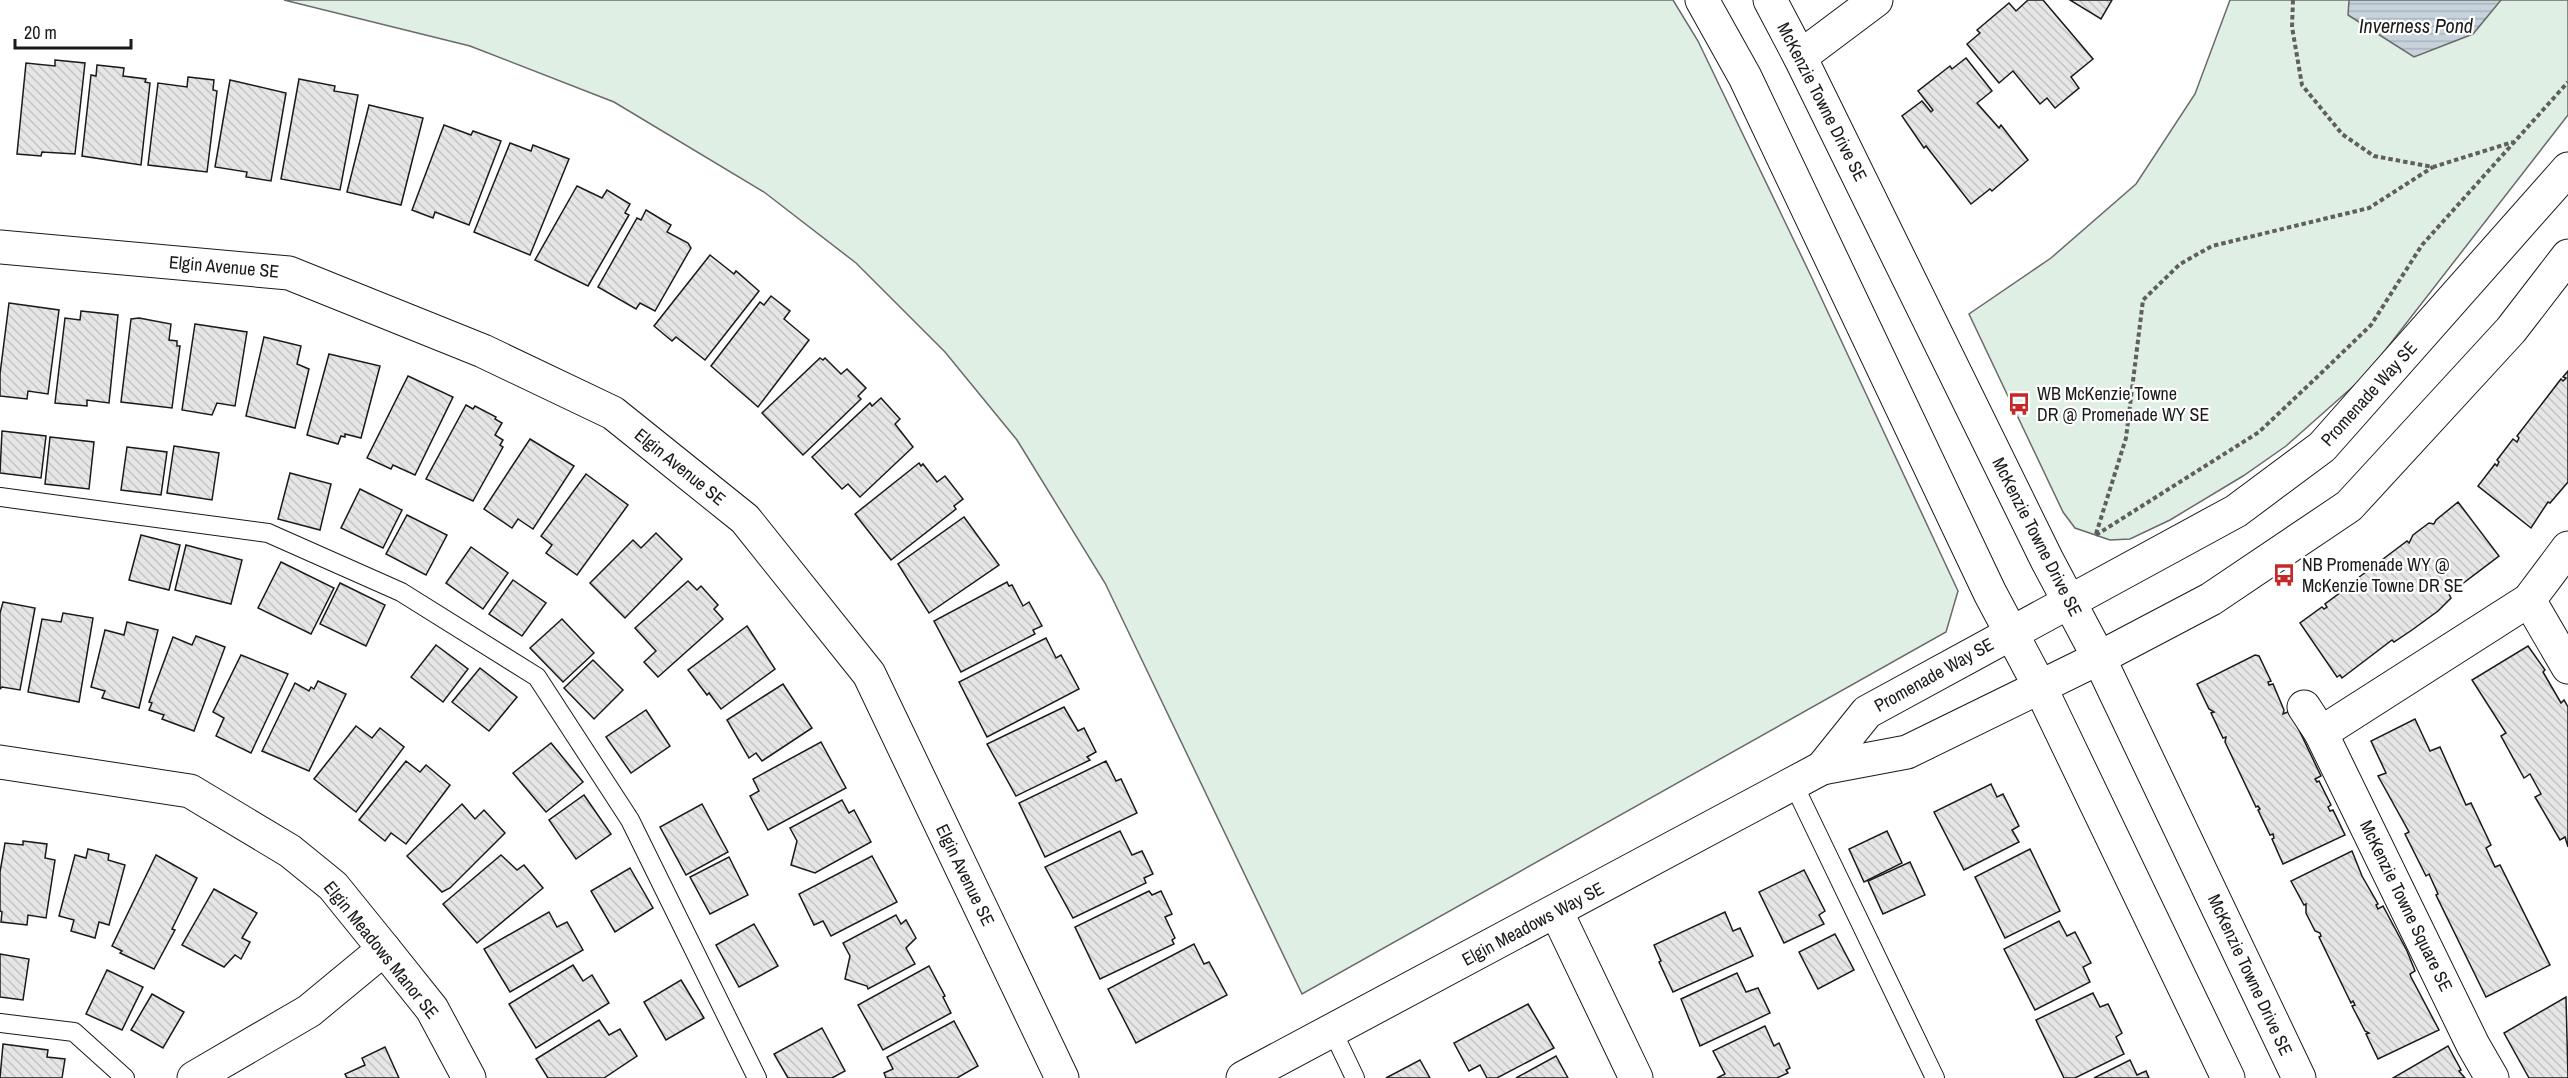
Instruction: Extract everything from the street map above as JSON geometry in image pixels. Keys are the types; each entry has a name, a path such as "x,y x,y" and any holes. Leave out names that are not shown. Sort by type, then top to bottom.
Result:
{"street":[{"path":"1702,0 1745,77 2009,632 2040,687 2228,1078"},
{"name":"McKenzie Towne Drive SE","path":"1770,0 2099,658 2299,1078"},
{"path":"1800,57 1876,0"},
{"name":"Promenade Way SE","path":"1822,768 1867,712 2009,632 2236,511 2322,447 2568,170"},
{"name":"Elgin Avenue SE","path":"0,247 289,273 483,351 613,413 745,519 869,674 1062,1078"},
{"path":"1822,768 1907,752 2099,658 2211,599 2349,506 2511,330 2568,256"},
{"name":"McKenzie Towne Square SE","path":"2492,1078 2473,1045 2313,720 2529,600 2568,548"},
{"path":"2529,600 2568,667"},
{"name":"Elgin Meadows Manor SE","path":"0,762 189,791 290,851 333,886 432,1009 469,1078"},
{"name":"Elgin Meadows Way SE","path":"1243,1078 1333,1032 1822,768"},
{"path":"1556,912 1636,1078"},
{"path":"195,1078 309,1011 384,949"}],"lane":[{"path":"0,497 268,532 401,592 537,677 630,820 757,1078"},
{"path":"1793,783 1935,1078"},
{"path":"0,1023 74,1032 125,1078"},
{"path":"1333,1032 1354,1078"}],"path":[{"path":"2293,0 2292,27 2302,85 2342,134 2374,156 2433,167"},
{"path":"2513,142 2433,167 2369,208 2212,246 2180,264 2143,300 2126,438 2096,535 2259,432 2371,325 2422,245 2568,81"}],"green space":[{"path":"284,0 1673,0 1698,41 1958,591 1946,632 1302,994 1105,583 1017,440 945,352 856,263 764,192 614,102 470,46"},
{"path":"2230,0 2568,0 2568,115 2366,375 2286,446 2243,476 2170,520 2130,539 2110,540 2075,528 2063,512 1969,314 2051,258 2136,184 2195,94"}],"water":[{"name":"Inverness Pond","path":"2349,0 2501,0 2473,34 2414,57 2348,15"}],"building":[{"path":"2028,0 2043,0 2093,59 2071,77 2079,88 2055,108 2047,98 2040,104 2013,71 1999,83 1967,44 1980,33 1977,30 2009,3 2016,11"},
{"path":"2070,0 2112,0 2101,19"},
{"path":"1966,58 1992,91 1977,103 1999,128 2001,125 2028,160 1992,191 1990,189 1971,204 1926,146 1924,148 1902,116 1922,101 1931,112 1933,110 1918,91 1950,66 1952,69"},
{"path":"55,60 85,63 75,154 42,152 41,156 17,154 26,63 55,66"},
{"path":"97,65 124,68 123,76 146,79 145,82 150,83 141,165 82,156 91,75 96,76"},
{"path":"188,77 214,80 213,90 217,91 207,172 148,165 158,83 187,87"},
{"path":"299,79 335,86 334,91 358,95 340,190 281,179"},
{"path":"230,80 286,93 271,181 246,177 247,172 215,167"},
{"path":"369,105 423,118 401,205 347,192"},
{"path":"444,125 471,135 473,131 501,141 469,225 435,212 433,218 412,210"},
{"path":"510,143 531,151 533,145 569,159 530,255 474,232"},
{"path":"577,186 602,198 607,190 630,204 625,213 629,215 588,286 535,260"},
{"path":"646,210 671,225 667,232 688,243 691,248 655,311 640,303 636,309 598,287 637,218 641,220"},
{"path":"710,255 734,274 736,271 759,291 705,360 676,337 672,341 654,326"},
{"path":"771,296 790,311 784,319 809,340 758,407 711,366 760,302 764,305"},
{"path":"9,303 59,310 48,394 28,391 27,399 0,396 0,374"},
{"path":"81,311 118,315 109,403 87,400 87,406 55,403 65,318 80,320"},
{"path":"139,318 171,324 169,340 177,341 177,346 180,346 172,408 121,402 131,319"},
{"path":"195,324 247,332 235,406 217,403 212,415 182,410"},
{"path":"264,337 301,346 297,364 309,369 295,428 246,416"},
{"path":"329,354 380,366 361,438 345,434 345,437 341,436 338,444 307,435"},
{"path":"820,358 823,360 825,358 841,374 847,369 866,388 858,396 861,399 803,455 762,413"},
{"path":"2568,371 2568,482 2550,503 2548,502 2531,528 2478,486 2495,464 2497,466 2499,462 2497,460 2513,439 2517,442 2519,438 2517,436 2561,379 2563,381 2566,378 2563,377"},
{"path":"408,376 453,397 415,475 393,465 391,469 367,458"},
{"path":"881,398 900,419 895,424 913,447 860,497 848,484 842,489 812,457 870,403 872,406"},
{"path":"466,405 473,409 475,406 496,417 495,419 502,423 495,435 503,440 500,445 503,447 473,501 426,479"},
{"path":"2,431 46,436 41,478 0,473"},
{"path":"50,437 94,442 89,489 45,484"},
{"path":"530,439 574,466 533,529 518,519 512,528 484,509"},
{"path":"174,446 219,453 212,500 167,493"},
{"path":"127,447 167,452 161,495 121,490"},
{"path":"919,463 921,466 923,464 937,482 945,476 963,499 954,506 956,509 891,560 855,514"},
{"path":"290,473 331,484 320,530 278,519"},
{"path":"586,474 628,505 577,575 546,553 552,545 541,536"},
{"path":"360,489 402,510 383,548 341,528"},
{"path":"2458,502 2499,556 2449,594 2451,598 2438,611 2394,642 2392,640 2342,678 2340,675 2337,677 2300,623 2322,607 2324,609 2327,607 2325,604 2348,587 2349,590 2353,587 2350,584 2407,541 2409,543 2413,535 2429,523 2434,524"},
{"path":"407,515 447,535 426,575 386,554"},
{"path":"964,517 999,565 929,613 898,564"},
{"path":"656,533 682,559 625,618 590,583 633,540 641,548"},
{"path":"141,535 180,545 169,590 129,580"},
{"path":"186,545 242,560 231,604 175,590"},
{"path":"471,547 508,573 483,609 446,583"},
{"path":"281,562 334,588 311,634 258,608"},
{"path":"513,580 546,603 522,636 489,614"},
{"path":"688,581 697,590 701,586 718,605 714,609 723,619 658,677 644,662 656,651 635,628"},
{"path":"1007,582 1009,586 1012,585 1023,606 1029,602 1042,626 1033,630 1035,634 961,672 934,621"},
{"path":"340,583 385,605 366,646 320,624"},
{"path":"3,602 35,608 20,690 2,687 0,689 0,613"},
{"path":"63,613 93,618 79,702 28,692 42,619 61,622"},
{"path":"562,619 594,653 563,682 530,648"},
{"path":"127,622 158,630 139,708 102,698 105,691 91,687 105,630 124,635"},
{"path":"747,626 775,669 721,709 688,670"},
{"path":"196,636 225,647 194,731 162,719 164,715 149,710 152,703 149,702 173,637 192,645"},
{"path":"1046,638 1056,658 1061,655 1079,689 987,737 959,682"},
{"path":"436,645 468,669 443,702 411,677"},
{"path":"2528,646 2545,670 2543,672 2561,703 2564,700 2568,707 2568,847 2565,837 2560,840 2535,797 2541,794 2530,774 2524,778 2501,736 2506,733 2472,680"},
{"path":"241,655 288,674 251,753 216,736 224,718 213,712"},
{"path":"2255,655 2259,656 2271,681 2268,682 2269,685 2273,684 2284,710 2283,714 2290,711 2321,776 2315,779 2319,781 2331,805 2328,807 2330,811 2333,810 2345,835 2283,864 2272,839 2273,834 2270,835 2258,810 2260,809 2256,807 2225,742 2226,737 2223,738 2211,713 2214,712 2209,709 2197,684"},
{"path":"593,660 623,690 594,719 564,688"},
{"path":"480,668 517,697 489,731 452,702"},
{"path":"318,681 346,694 309,771 262,751 295,683 309,691 311,687 314,689"},
{"path":"783,684 812,728 762,761 756,753 749,758 727,720"},
{"path":"1064,707 1078,731 1084,728 1096,752 1087,757 1090,760 1016,796 987,744"},
{"path":"646,710 670,746 631,773 606,737"},
{"path":"2415,719 2430,751 2440,747 2466,805 2471,803 2491,845 2486,848 2495,867 2500,865 2550,965 2486,997 2436,895 2438,894 2429,874 2426,876 2405,834 2409,832 2378,776 2386,773 2371,741"},
{"path":"356,726 372,738 380,728 404,747 356,812 314,779"},
{"path":"821,742 846,788 768,830 750,796 759,791 753,779"},
{"path":"551,743 583,782 546,812 513,773"},
{"path":"406,761 420,772 426,765 450,785 406,844 391,833 385,841 359,820"},
{"path":"1106,761 1116,781 1121,779 1137,813 1045,857 1019,803"},
{"path":"1991,784 1997,797 2003,794 2019,826 2012,830 2019,842 1964,870 1934,812"},
{"path":"584,795 611,834 576,859 549,820"},
{"path":"842,800 849,813 854,810 871,842 815,873 791,865 797,841 790,828"},
{"path":"462,804 475,819 484,810 505,833 450,888 442,892 407,856"},
{"path":"702,804 728,852 686,875 660,827"},
{"path":"1120,831 1132,855 1142,851 1153,874 1144,878 1146,883 1073,918 1045,867"},
{"path":"1887,831 1902,863 1864,882 1849,849"},
{"path":"23,841 47,844 45,858 55,860 46,918 28,915 27,925 1,922 2,912 0,911 0,872 5,843 23,845"},
{"path":"88,849 109,854 108,860 125,865 109,925 99,922 95,938 71,931 74,920 59,916 75,855 86,858"},
{"path":"2030,849 2060,911 2005,938 1975,877"},
{"path":"2352,851 2362,876 2378,904 2376,905 2378,909 2383,906 2407,951 2415,971 2410,974 2411,977 2439,1030 2378,1059 2366,1034 2369,1033 2365,1031 2352,1006 2355,1005 2353,1001 2351,1003 2319,937 2320,933 2315,931 2306,913 2306,904 2304,905 2291,881"},
{"path":"156,855 197,878 172,929 175,930 154,969 120,953 122,951 112,946"},
{"path":"501,855 517,870 524,865 543,888 477,943 443,904"},
{"path":"872,856 897,902 831,936 823,921 814,925 799,894"},
{"path":"729,857 748,895 710,914 690,877"},
{"path":"1910,862 1925,895 1883,914 1868,881"},
{"path":"630,868 653,908 615,932 591,891"},
{"path":"1804,870 1825,911 1819,915 1824,924 1784,943 1759,892"},
{"path":"214,889 257,913 242,938 250,942 241,959 235,955 224,967 182,945"},
{"path":"1149,891 1152,895 1161,891 1172,914 1165,917 1175,938 1172,940 1174,944 1100,979 1075,927"},
{"path":"549,912 557,927 567,922 583,950 510,992 484,949"},
{"path":"1725,912 1733,931 1740,928 1753,956 1673,992 1654,945"},
{"path":"896,915 901,924 906,920 916,938 906,948 915,964 868,989 867,986 845,979 850,956 843,943"},
{"path":"2059,921 2067,936 2075,932 2091,963 2083,967 2090,982 2035,1010 2004,949"},
{"path":"754,924 778,966 739,987 716,945"},
{"path":"1835,934 1854,970 1818,989 1799,952"},
{"path":"1194,944 1204,964 1209,962 1227,995 1136,1043 1108,989"},
{"path":"0,954 29,959 23,1000 0,997"},
{"path":"573,965 583,981 592,975 609,1003 536,1048 509,1004"},
{"path":"929,966 951,1013 883,1050 858,1005"},
{"path":"107,970 143,987 122,1030 86,1014"},
{"path":"1737,973 1746,992 1758,988 1770,1013 1700,1046 1681,999"},
{"path":"681,980 704,1018 666,1040 644,1002"},
{"path":"2093,993 2100,1007 2108,1004 2122,1033 2116,1037 2124,1054 2075,1078 2064,1078 2036,1020"},
{"path":"152,994 184,1012 163,1048 131,1030"},
{"path":"2566,997 2568,1078 2529,1078 2504,1033"},
{"path":"1528,1004 1554,1048 1497,1078 1487,1078 1480,1065 1469,1071 1454,1043"},
{"path":"599,1020 609,1035 620,1029 637,1056 604,1078 548,1078 536,1059"},
{"path":"954,1021 978,1066 957,1078 886,1078 884,1073 893,1069 887,1057"},
{"path":"1765,1026 1774,1046 1779,1043 1790,1068 1786,1070 1788,1073 1777,1078 1717,1078 1725,1074 1713,1051"},
{"path":"822,1028 845,1071 832,1078 788,1078 774,1054"},
{"path":"3,1044 48,1050 47,1057 65,1059 62,1078 0,1078"},
{"path":"2448,1046 2461,1070 2459,1071 2465,1078 2393,1078"},
{"path":"385,1047 399,1078 347,1078 345,1074 365,1065 362,1058"},
{"path":"1556,1056 1568,1078 1516,1078"},
{"path":"1420,1060 1430,1078 1386,1078"},
{"path":"2130,1060 2137,1075 2146,1071 2149,1078 2094,1078"}],"place":[{"name":"WB McKenzie Towne DR @ Promenade WY SE","path":"2019,404"},
{"name":"NB Promenade WY @ McKenzie Towne DR SE","path":"2284,575"}]}
